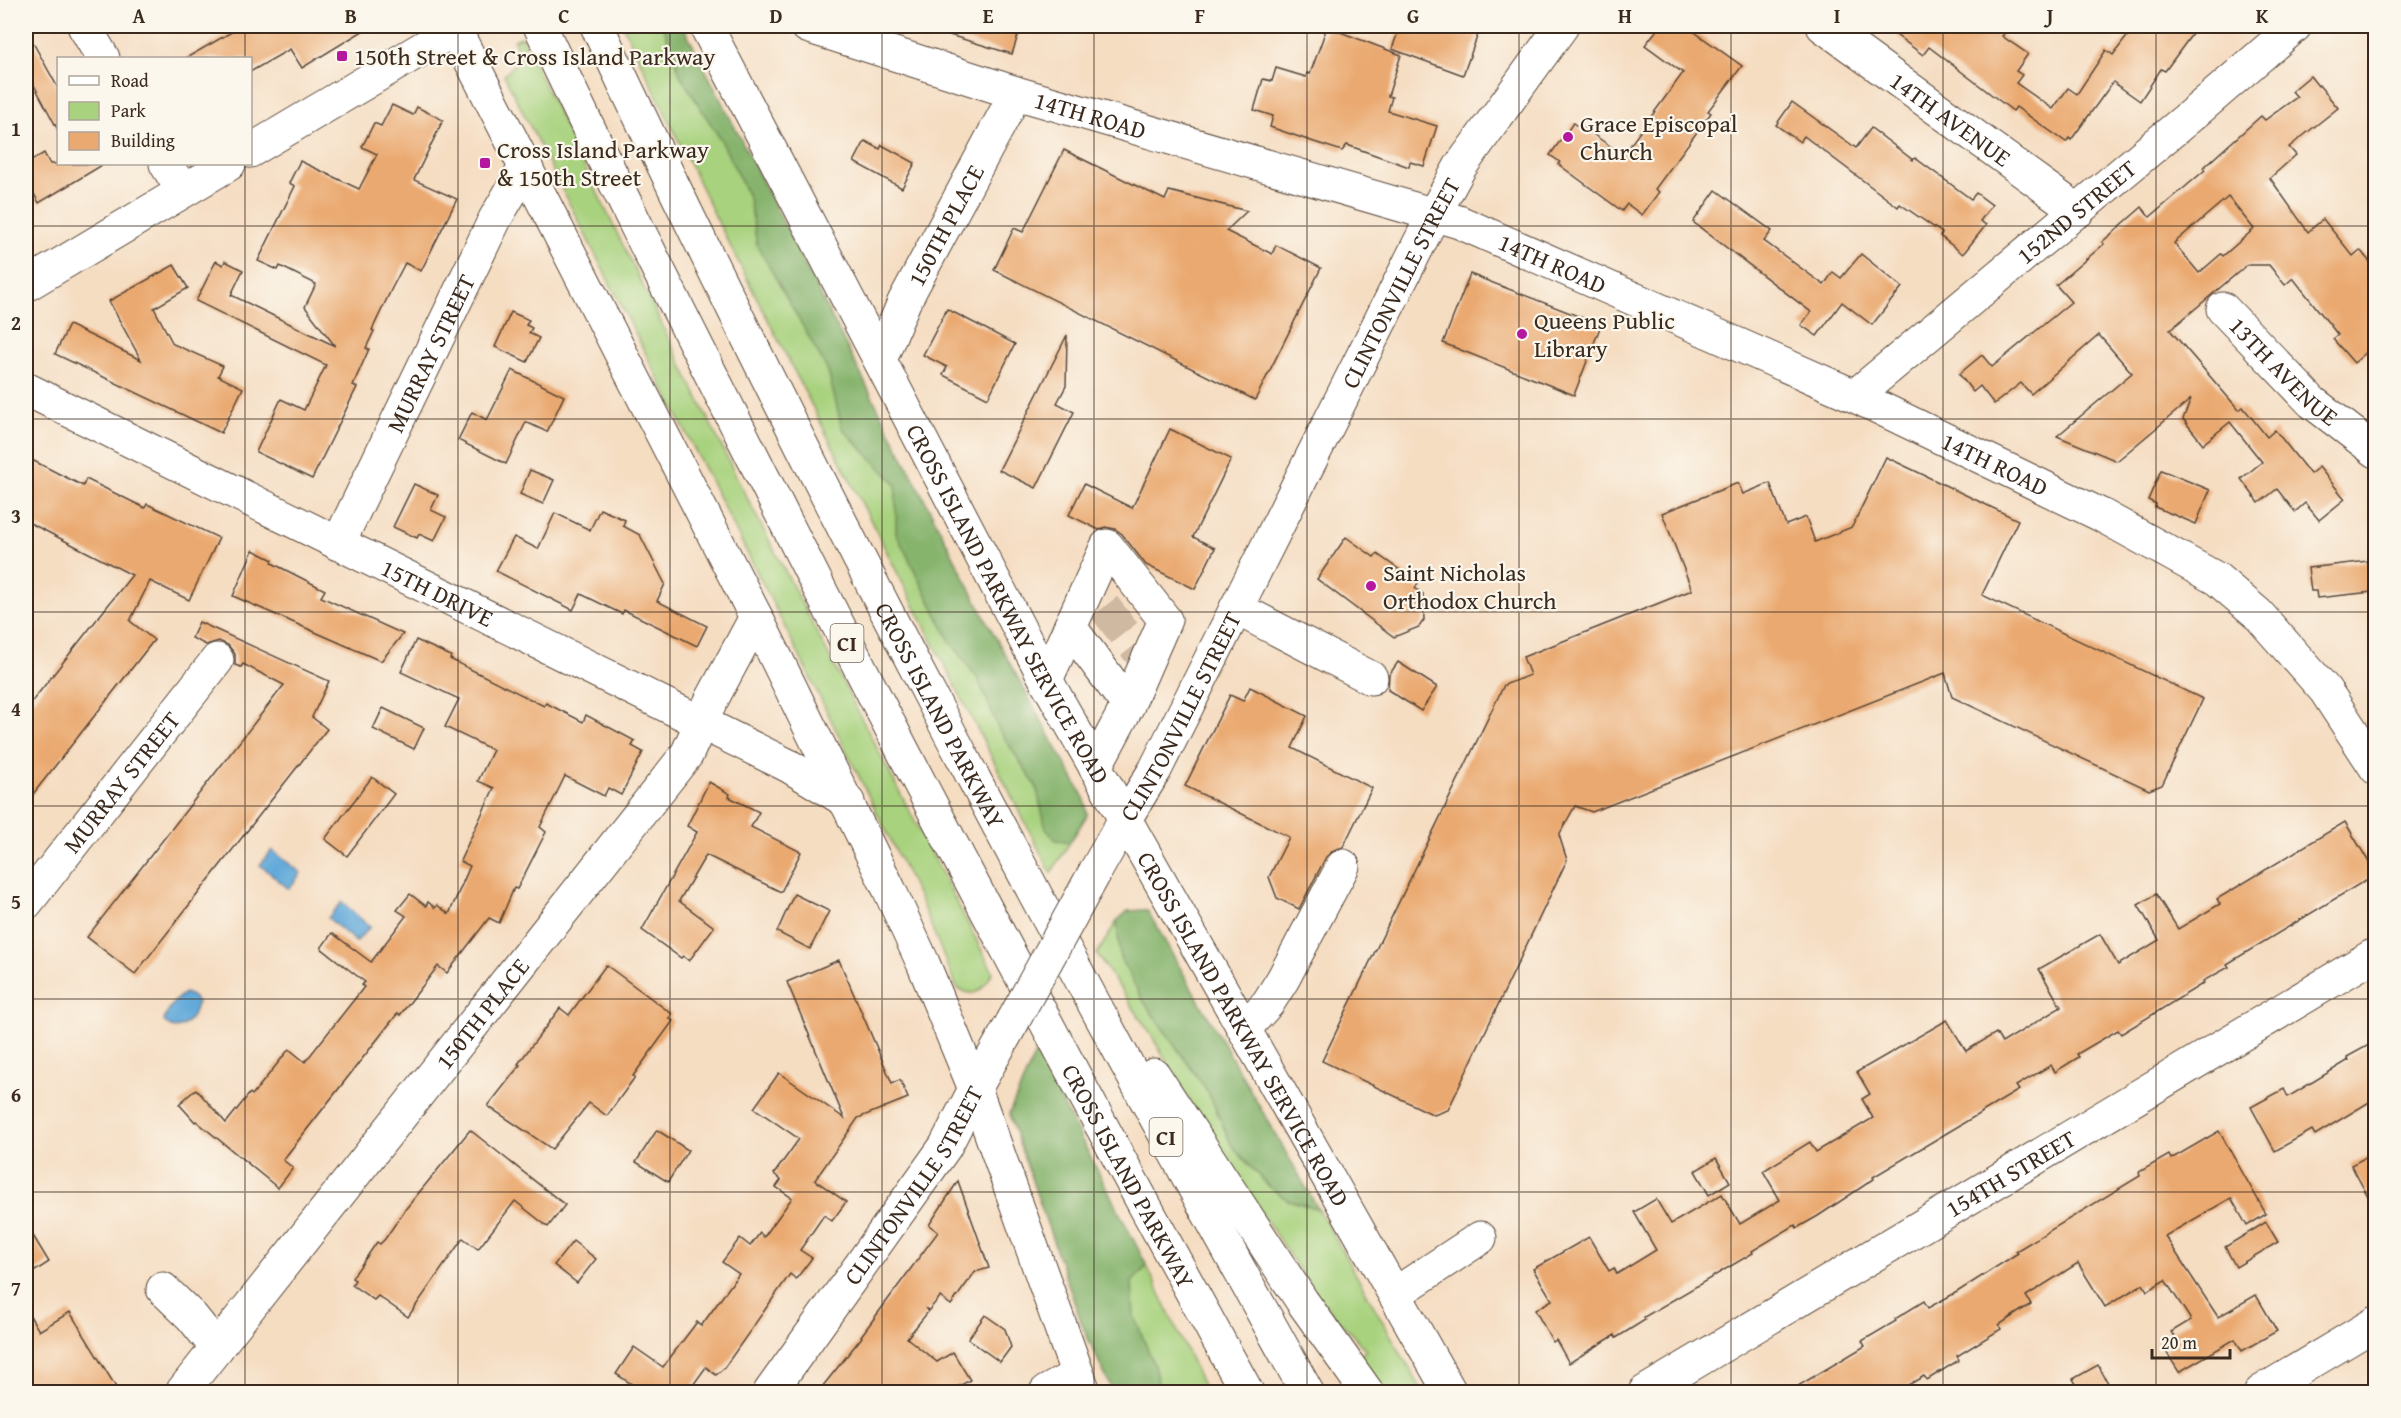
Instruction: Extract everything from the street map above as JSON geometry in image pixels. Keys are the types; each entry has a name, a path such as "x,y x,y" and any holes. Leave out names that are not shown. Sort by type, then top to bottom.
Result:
{"main road":[{"path":"84,26 102,57"},
{"name":"CROSS ISLAND PARKWAY","path":"538,26 656,267 862,674 1030,992 1247,1392"},
{"name":"CROSS ISLAND PARKWAY","path":"597,26 656,152 861,560 1202,1204 1307,1392"},
{"name":"CROSS ISLAND PARKWAY SERVICE ROAD","path":"706,26 1046,680 1450,1392"},
{"name":"14TH ROAD","path":"807,26 1016,93 1459,222 1855,396 2101,515 2217,579 2257,613 2325,690 2376,768"},
{"name":"CLINTONVILLE STREET","path":"770,1392 945,1147 1095,872 1155,770 1433,216 1460,167 1562,26"},
{"name":"14TH AVENUE","path":"1823,26 2078,211"},
{"name":"152ND STREET","path":"1855,396 2078,211 2295,26"},
{"path":"252,150 456,27 756,617 848,802 923,963 975,1089 1081,1387 1046,1392"},
{"name":"150TH PLACE","path":"880,360 904,302 1016,93"},
{"path":"167,165 183,191"},
{"path":"26,285 227,165"},
{"name":"MURRAY STREET","path":"338,544 495,219 526,166"},
{"name":"13TH AVENUE","path":"2223,309 2312,402 2376,451"},
{"name":"15TH DRIVE","path":"26,389 789,766 848,802"},
{"path":"1046,680 1070,627 1097,597 1107,546 1165,620 1143,657 1128,705 1095,767"},
{"path":"1236,608 1371,678"},
{"name":"150TH PLACE","path":"182,1392 687,754 701,722 756,617"},
{"path":"1070,627 1128,705"},
{"name":"MURRAY STREET","path":"26,903 217,660"},
{"path":"1244,1029 1269,1003 1343,866"},
{"path":"1029,881 1290,1285 1367,1392"},
{"name":"154TH STREET","path":"1645,1392 2376,954"},
{"path":"1395,1294 1480,1238"},
{"path":"163,1289 192,1317 217,1348"},
{"path":"2261,1392 2376,1323"}],"green space":[{"path":"623,26 683,26 985,618 1085,800 1087,815 1051,873 718,222"},
{"path":"663,26 683,26 985,618 1085,800 1087,815 1070,842 1056,840 1046,829 1036,786 999,730 978,679 950,641 896,533 896,484 842,428 828,371 757,245 749,198 721,140 681,77"},
{"path":"521,37 743,490 993,972 982,988 975,993 957,988 922,904 794,645 504,75 516,60 517,51 514,40"},
{"path":"1147,910 1423,1392 1380,1392 1355,1360 1366,1350 1316,1295 1209,1135 1150,1033 1097,954 1117,921 1128,911"},
{"path":"1147,910 1318,1209 1288,1200 1269,1187 1232,1146 1208,1092 1144,1002 1120,958 1117,921 1128,911"},
{"path":"1036,1052 1147,1266 1206,1392 1113,1392 1083,1327 1009,1114"},
{"path":"1036,1052 1147,1266 1132,1282 1134,1316 1154,1365 1160,1392 1113,1392 1083,1327 1009,1114"}],"water":[{"path":"272,850 301,873 289,889 260,865"},
{"path":"342,902 370,927 356,942 328,918"},
{"path":"185,993 197,1002 196,1008 185,1024 175,1028 169,1026 164,1021 167,1013"}],"building":[{"path":"242,26 371,26 302,68 290,49 252,71 252,57 188,57"},
{"path":"936,26 1021,26 1012,54 936,31"},
{"path":"1400,26 1481,26 1463,75 1392,49"},
{"path":"1660,26 1686,26 1742,66 1708,111 1711,113 1655,189 1659,192 1642,215 1627,204 1622,211 1558,164 1560,162 1550,155 1573,123 1623,155 1683,73 1645,45"},
{"path":"1884,26 2010,26 2002,36 2028,54 2016,71 2022,75 2016,83 2053,109 2068,88 2077,94 2106,50 2113,55 2135,26 2198,26 2165,71 2161,69 2140,101 2113,82 2071,140 2069,138 2066,142 2016,107 2013,111 1929,47 1923,55"},
{"path":"1327,27 1401,55 1388,96 1392,97 1388,111 1437,126 1424,166 1410,162 1409,167 1347,145 1342,151 1311,141 1270,127 1273,116 1254,110 1263,79 1272,81 1276,68 1306,77 1307,73 1310,74"},
{"path":"26,30 57,86 57,128 26,70"},
{"path":"2310,76 2338,108 2289,147 2296,155 2270,178 2308,232 2323,219 2353,256 2360,250 2376,269 2376,344 2354,363 2333,339 2338,335 2293,278 2285,285 2269,265 2247,265 2170,330 2239,410 2243,407 2267,437 2275,430 2310,474 2319,467 2345,499 2319,520 2305,503 2295,512 2277,489 2259,503 2241,479 2262,462 2230,422 2203,444 2183,419 2191,399 2117,461 2057,436 2132,373 2099,335 2031,394 2021,383 1994,404 1980,386 1973,392 1959,374 1982,355 1992,367 2071,302 2056,285 2104,244 2102,242 2142,207 2150,217 2205,170 2203,168 2261,116 2265,120 2297,97 2292,91","holes":["2228,197 2254,229 2199,273 2174,243"]},
{"path":"1792,102 1856,148 1871,128 1971,199 1976,193 1992,205 1980,221 1986,225 1963,254 1940,236 1942,233 1900,204 1898,207 1804,136 1800,142 1776,125"},
{"path":"392,105 413,115 417,107 443,120 414,180 457,199 421,271 405,263 392,288 372,330 374,331 366,348 369,349 353,385 357,387 312,479 256,452 281,399 304,410 326,365 196,301 216,261 223,265 225,261 243,270 231,295 335,346 305,307 316,284 280,266 278,270 258,261 295,186 289,183 300,161 359,189 377,154 362,147 374,123 381,126"},
{"path":"865,141 880,149 882,145 915,163 902,188 854,162"},
{"path":"1064,150 1165,200 1169,191 1247,211 1226,231 1272,254 1276,245 1321,268 1255,400 994,270 1014,228 1023,232"},
{"path":"44,153 50,164 102,165 39,203 26,179 26,164"},
{"path":"1716,190 1772,231 1764,241 1824,285 1833,272 1841,278 1861,254 1902,287 1872,325 1842,302 1817,336 1801,325 1811,312 1693,222"},
{"path":"174,265 188,288 154,308 173,344 223,366 218,376 243,388 221,433 55,354 69,325 141,360 109,301"},
{"name":"Queens Public Library","path":"1470,274 1601,325 1574,395 1443,343"},
{"path":"947,309 1015,344 988,398 943,375 947,367 923,355"},
{"path":"511,312 529,320 526,325 532,328 529,333 539,338 527,362 495,347"},
{"path":"1067,335 1066,386 1057,403 1074,412 1036,488 999,470"},
{"path":"512,370 564,396 547,432 526,422 506,464 458,440 472,412 487,420"},
{"path":"1170,429 1231,459 1193,537 1215,548 1195,589 1146,565 1122,534 1115,529 1105,527 1099,530 1069,515 1084,484 1132,508"},
{"path":"26,457 83,486 86,479 145,508 147,504 219,538 189,600 150,581 130,621 154,640 26,803 26,709 132,575 26,521"},
{"path":"1886,457 2018,520 1982,595 2203,699 2162,785 2149,790 1952,697 1945,673 1592,812 1575,806 1559,835 1567,860 1448,1110 1434,1115 1322,1061 1504,685 1530,675 1523,657 1692,590 1662,513 1738,483 1743,494 1770,483 1786,525 1806,517 1815,542 1852,527"},
{"path":"530,470 554,480 543,504 520,494"},
{"path":"2161,470 2210,490 2196,524 2155,507 2156,504 2148,500"},
{"path":"414,484 438,495 431,510 446,517 434,541 419,534 417,538 393,527"},
{"path":"600,509 625,520 623,526 640,535 665,584 657,601 707,626 697,646 624,610 622,614 581,594 573,610 496,571 514,537 538,549 555,513 590,530"},
{"name":"Saint Nicholas Orthodox Church","path":"1346,537 1374,557 1377,554 1418,583 1415,588 1423,594 1424,620 1419,627 1394,637 1317,579"},
{"path":"253,550 273,560 272,563 325,590 321,597 403,634 381,661 233,596"},
{"path":"2368,561 2372,592 2317,598 2316,591 2311,591 2308,568"},
{"path":"199,622 329,681 312,717 327,729 135,974 87,937 284,685 243,664 241,667 235,665 235,654 228,645 219,641 206,645 192,638"},
{"path":"416,640 451,656 450,659 544,706 546,703 583,722 586,715 635,741 632,746 643,752 621,795 608,788 604,796 565,776 540,827 546,832 517,889 514,888 499,923 489,918 447,973 438,966 400,1015 398,1013 283,1160 293,1168 278,1188 195,1122 179,1104 196,1089 226,1123 289,1049 305,1062 364,987 362,985 365,982 321,948 332,933 371,962 406,916 397,910 410,894 426,906 428,902 435,908 437,905 449,914 470,866 460,861 494,788 478,781 493,750 445,727 459,699 401,672"},
{"path":"1398,662 1437,687 1421,711 1388,690 1389,675"},
{"path":"1250,687 1307,716 1292,748 1372,788 1343,847 1334,850 1326,857 1299,909 1277,898 1269,877 1289,837 1185,786 1230,695 1243,701"},
{"path":"383,708 424,728 414,749 373,729"},
{"path":"372,777 394,794 347,856 325,839"},
{"path":"709,782 730,794 729,797 759,812 751,827 801,852 781,892 706,855 679,901 714,927 689,961 683,956 681,958 642,930 697,832 687,826"},
{"path":"2345,822 2376,874 2227,964 2229,967 2203,981 2204,983 2121,1034 2118,1030 2077,1054 2079,1057 2055,1072 2051,1065 2016,1086 2019,1090 1873,1177 1874,1179 1818,1216 1797,1228 1795,1225 1752,1251 1753,1253 1644,1317 1645,1320 1616,1338 1615,1335 1569,1363 1556,1340 1553,1342 1535,1310 1552,1300 1533,1269 1589,1237 1609,1271 1614,1268 1617,1274 1656,1250 1634,1212 1656,1199 1671,1224 1722,1194 1740,1224 1780,1200 1763,1171 1810,1142 1816,1152 1873,1118 1862,1099 1870,1094 1857,1072 1947,1020 1966,1051 1996,1033 2002,1043 2061,1007 2039,969 2100,934 2118,965 2159,940 2138,905 2156,894 2178,929 2220,904 2217,899"},
{"path":"794,894 829,911 810,949 777,932"},
{"path":"839,960 892,1083 900,1080 908,1098 858,1118 815,1180 846,1202 832,1221 824,1215 800,1250 812,1258 796,1279 790,1274 724,1368 716,1375 706,1367 688,1392 644,1392 616,1374 634,1347 663,1367 697,1322 701,1326 739,1274 722,1262 740,1238 750,1246 760,1233 764,1237 792,1198 776,1187 781,1180 774,1174 799,1139 754,1108 779,1073 844,1118 787,982"},
{"path":"606,965 672,1014 669,1018 673,1021 607,1116 589,1103 552,1149 488,1106 560,1008 569,1015"},
{"path":"2376,1041 2376,1098 2315,1135 2312,1130 2275,1151 2251,1107 2284,1089 2288,1097 2349,1060 2347,1057"},
{"path":"470,1130 565,1205 548,1227 515,1201 478,1249 463,1238 408,1317 378,1296 374,1300 352,1285 355,1280 352,1278 377,1242 380,1244 385,1239 404,1211"},
{"path":"657,1130 688,1150 668,1182 636,1162"},
{"path":"2219,1131 2266,1214 2247,1226 2231,1198 2165,1236 2218,1317 2256,1295 2277,1331 2242,1351 2235,1339 2179,1372 2165,1350 2178,1342 2171,1332 2191,1320 2165,1280 2147,1291 2143,1284 2105,1307 2078,1263 2026,1296 2031,1304 1999,1325 2001,1329 1957,1356 1959,1360 1927,1380 1924,1376 1896,1392 1788,1392 1865,1346 1862,1341 1924,1301 1928,1308 1957,1292 2018,1253 2016,1251 2140,1176 2139,1172 2169,1155 2171,1159"},
{"path":"2376,1152 2376,1211 2351,1165"},
{"path":"1716,1158 1730,1182 1709,1195 1695,1171"},
{"path":"958,1181 989,1268 975,1272 951,1305 940,1297 929,1310 926,1309 928,1312 907,1338 937,1362 953,1352 970,1380 949,1392 818,1392 862,1337 938,1232 929,1225"},
{"path":"2266,1222 2278,1242 2236,1267 2225,1247"},
{"path":"26,1224 49,1262 32,1273 26,1262"},
{"path":"573,1241 596,1259 577,1283 554,1265"},
{"path":"26,1309 39,1331 70,1312 119,1392 26,1392"},
{"path":"985,1315 1005,1329 1011,1347 1000,1362 968,1339"},
{"path":"2098,1365 2113,1392 2081,1392 2073,1379"}],"tunnel":[{"path":"1104,607 1140,653"}],"place":[{"name":"150th Street & Cross Island Parkway","path":"342,56"},
{"name":"Grace Episcopal Church","path":"1568,137"},
{"name":"Cross Island Parkway & 150th Street","path":"485,163"},
{"name":"Queens Public Library","path":"1522,334"},
{"name":"Saint Nicholas Orthodox Church","path":"1371,586"}]}
